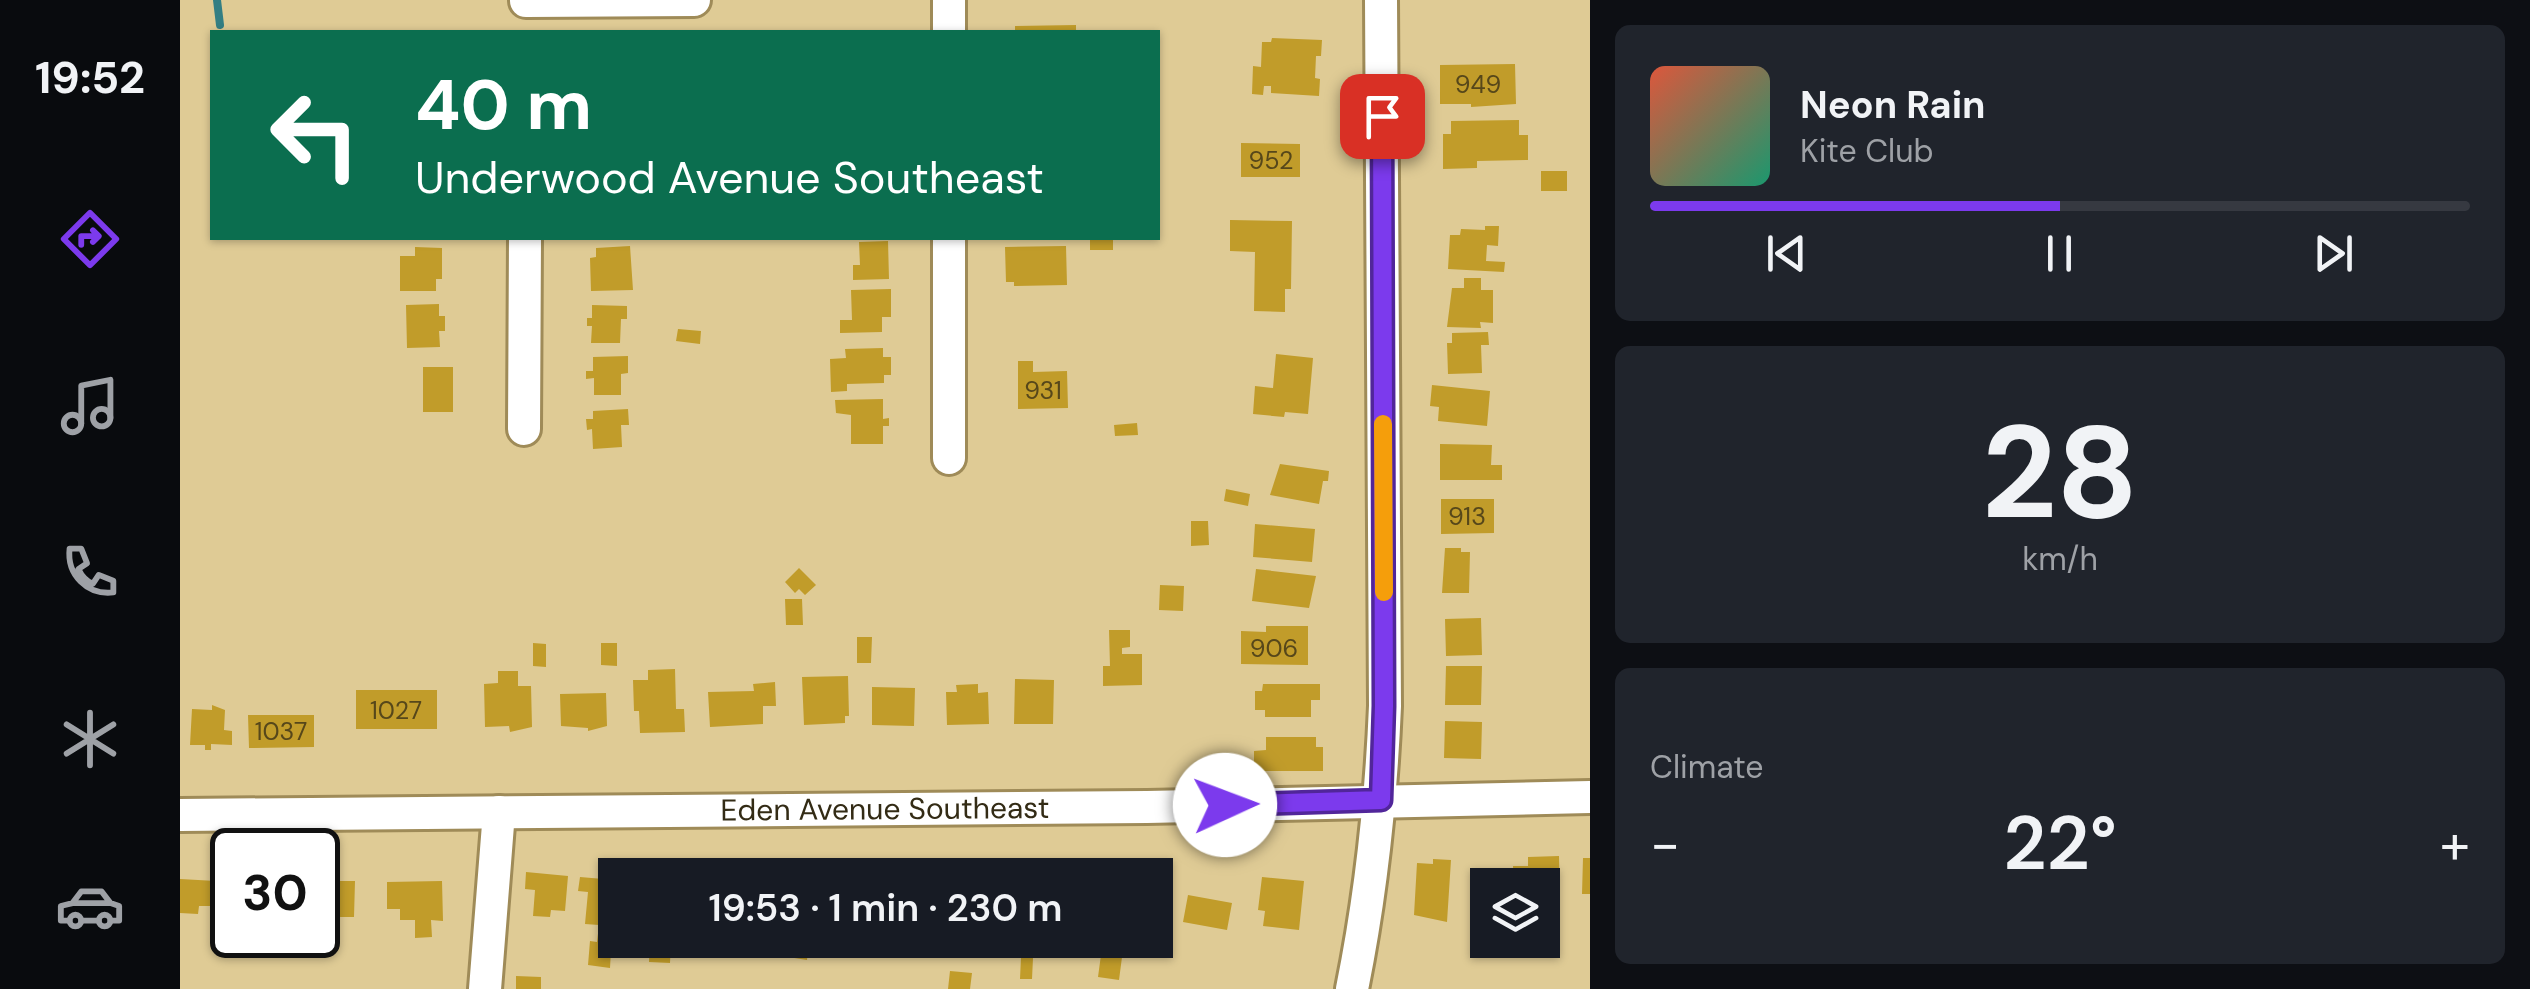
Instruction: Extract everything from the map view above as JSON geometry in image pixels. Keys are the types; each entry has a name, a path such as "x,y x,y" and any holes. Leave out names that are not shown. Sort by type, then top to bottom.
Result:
{"street":[{"path":"526,30 526,0 694,0"},
{"path":"949,0 949,30"},
{"path":"1352,989 1368,912 1381,800 1384,706 1381,0"},
{"path":"524,429 525,240"},
{"path":"950,240 950,458"},
{"name":"Eden Avenue Southeast","path":"180,815 1146,807 1590,798"},
{"path":"485,989 498,812"}],"building":[{"path":"1076,25 1076,30 1015,30 1015,26"},
{"path":"1272,38 1322,40 1321,56 1316,56 1319,96 1271,93 1271,86 1264,86 1263,95 1252,94 1253,66 1261,67 1262,42 1271,42"},
{"path":"1515,64 1516,104 1440,104 1440,65"},
{"path":"1519,120 1519,135 1528,135 1528,160 1477,161 1477,168 1443,169 1443,134 1451,134 1451,121"},
{"path":"1241,143 1300,144 1300,177 1241,177"},
{"path":"1541,171 1567,171 1567,191 1541,191"},
{"path":"1230,220 1292,221 1291,289 1285,289 1285,312 1254,311 1255,252 1230,251"},
{"path":"1485,226 1499,226 1498,246 1487,245 1486,261 1505,262 1504,272 1448,269 1450,235 1460,235 1461,229 1485,230"},
{"path":"1090,240 1113,240 1113,250 1090,250"},
{"path":"888,241 889,279 853,280 853,265 860,265 859,242"},
{"path":"630,246 633,290 591,291 590,258 596,257 596,248"},
{"path":"1066,246 1067,285 1014,286 1014,282 1006,282 1005,247"},
{"path":"415,247 442,248 442,279 436,279 436,291 400,291 400,256 415,256"},
{"path":"1464,278 1481,278 1481,290 1493,290 1493,323 1480,322 1481,328 1447,327 1452,288 1464,288"},
{"path":"891,289 891,317 882,317 882,332 840,333 840,320 852,320 851,290"},
{"path":"439,304 439,316 445,316 445,331 439,331 440,347 407,348 406,305"},
{"path":"592,305 627,306 627,319 621,319 620,343 591,343 592,326 587,326 587,318 592,318"},
{"path":"678,329 701,331 700,344 676,341"},
{"path":"1488,332 1489,345 1481,345 1482,373 1448,374 1447,343 1452,343 1452,333"},
{"path":"883,348 883,357 891,357 891,375 884,375 884,383 847,384 847,391 831,392 830,359 846,358 845,349"},
{"path":"1276,354 1313,358 1308,414 1253,414 1255,386 1273,388"},
{"path":"628,356 628,373 621,374 621,395 594,395 594,378 586,379 586,371 593,371 593,357"},
{"path":"1018,361 1033,361 1033,372 1067,371 1068,408 1018,409"},
{"path":"423,367 453,367 453,412 423,412"},
{"path":"1432,385 1490,391 1487,426 1438,421 1439,407 1430,406"},
{"path":"883,399 883,419 889,418 889,426 883,426 883,444 851,444 851,415 836,413 835,400"},
{"path":"628,409 629,425 621,425 622,447 593,449 592,429 587,430 586,419 593,419 593,411"},
{"path":"1137,423 1138,435 1115,436 1114,425"},
{"path":"1440,444 1492,445 1491,465 1502,465 1502,480 1440,480"},
{"path":"1280,464 1329,471 1319,504 1270,495"},
{"path":"1226,489 1250,494 1248,506 1224,501"},
{"path":"1441,499 1494,499 1494,533 1441,534"},
{"path":"1191,521 1208,521 1209,545 1191,546"},
{"path":"1255,524 1315,529 1312,562 1253,557"},
{"path":"1445,548 1470,552 1469,593 1442,593"},
{"path":"799,568 816,585 805,595 799,589 795,593 785,582"},
{"path":"1256,569 1316,576 1309,608 1252,601"},
{"path":"1160,585 1184,586 1183,611 1159,610"},
{"path":"785,599 802,599 803,625 786,625"},
{"path":"1481,618 1482,655 1446,656 1445,619"},
{"path":"1266,626 1308,626 1308,665 1241,664 1241,631 1266,632"},
{"path":"1109,630 1130,630 1130,647 1122,648 1122,654 1142,654 1142,685 1103,686 1103,666 1110,666"},
{"path":"857,637 872,637 871,663 857,663"},
{"path":"533,643 546,644 546,667 533,666"},
{"path":"601,643 617,643 617,666 601,665"},
{"path":"1446,666 1482,666 1481,705 1445,705"},
{"path":"675,669 676,709 684,709 685,732 640,733 639,711 634,711 633,680 648,680 648,670"},
{"path":"498,671 518,671 518,686 531,686 532,727 510,732 509,726 485,727 484,684 498,683"},
{"path":"848,676 849,716 845,716 845,723 804,725 802,677"},
{"path":"1015,679 1054,680 1053,724 1014,724"},
{"path":"775,682 776,706 763,706 763,724 710,727 708,692 754,691 753,684"},
{"path":"978,684 978,693 988,692 989,724 947,725 946,692 957,692 956,685"},
{"path":"1263,684 1320,684 1320,700 1311,700 1311,717 1265,717 1265,710 1255,710 1255,691 1262,691"},
{"path":"872,687 915,688 914,726 872,725"},
{"path":"356,690 437,690 437,729 356,729"},
{"path":"606,693 607,726 588,731 561,726 560,694"},
{"path":"212,705 225,710 224,730 232,731 232,745 211,744 211,750 205,750 205,745 190,745 192,709 212,710"},
{"path":"248,715 314,715 314,747 249,748"},
{"path":"1445,721 1482,722 1481,759 1444,758"},
{"path":"1266,737 1316,737 1316,747 1323,747 1323,771 1254,771 1254,751 1266,750"},
{"path":"1559,856 1559,868 1513,868 1528,866 1528,857"},
{"path":"1583,858 1590,858 1590,894 1582,894"},
{"path":"1433,859 1451,860 1447,922 1414,915 1417,863 1433,864"},
{"path":"526,872 568,876 565,911 551,910 550,917 533,916 535,890 525,889"},
{"path":"580,877 598,879 598,925 585,924 588,892 578,891"},
{"path":"1262,877 1304,881 1299,930 1263,926 1265,911 1258,910"},
{"path":"180,879 210,881 210,906 199,906 198,914 180,913"},
{"path":"340,881 355,881 354,917 340,917"},
{"path":"442,881 443,921 431,920 432,937 415,938 415,920 400,920 400,909 387,909 387,882"},
{"path":"1188,895 1232,903 1227,930 1183,922"},
{"path":"598,934 598,958 611,958 610,968 588,965 590,941 597,942"},
{"path":"649,958 670,958 670,963 649,962"},
{"path":"1021,958 1033,958 1032,979 1020,979"},
{"path":"1101,958 1122,958 1119,980 1098,977"},
{"path":"950,971 972,973 970,989 948,989"},
{"path":"516,976 541,977 541,989 516,989"}],"waterway":[{"path":"217,0 220,25"}],"slow traffic":[{"path":"1383,424 1384,592"}],"route":[{"path":"1225,805 1381,800 1382,116"}]}
